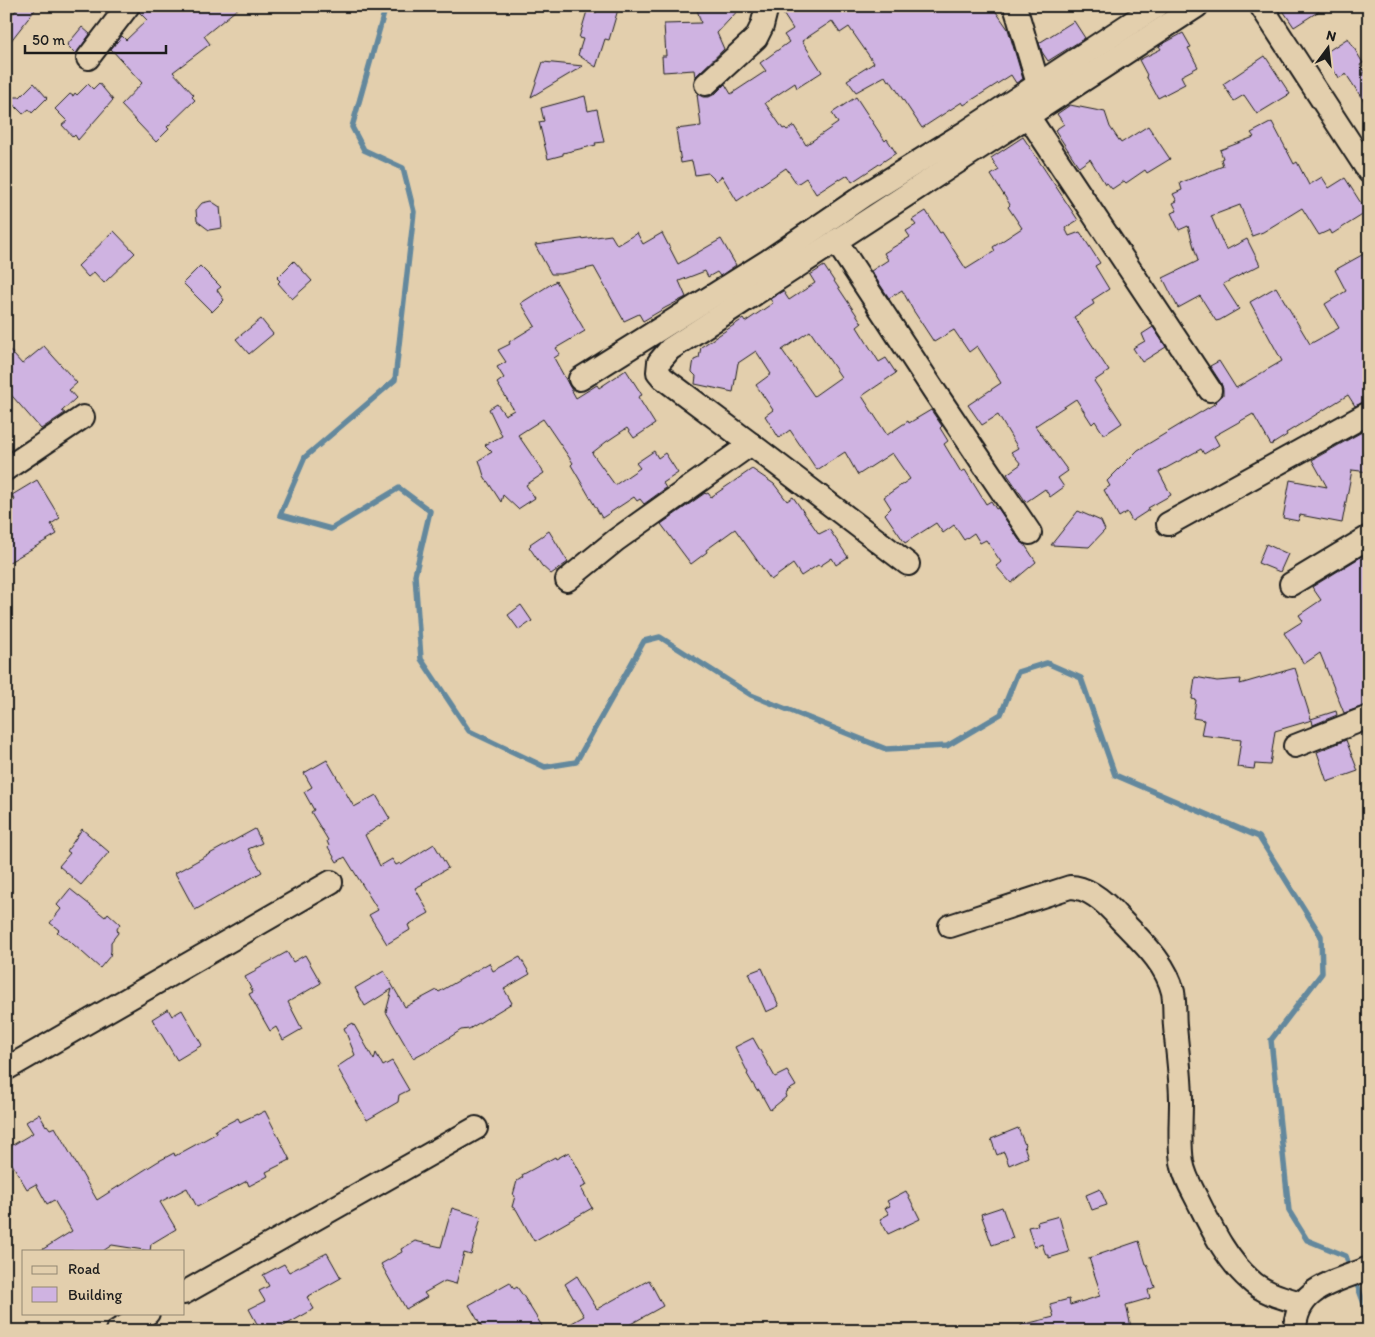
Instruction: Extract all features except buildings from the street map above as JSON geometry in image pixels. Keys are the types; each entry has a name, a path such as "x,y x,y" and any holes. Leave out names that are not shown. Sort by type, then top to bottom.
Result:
{"street":[{"path":"88,58 128,6"},
{"path":"706,84 756,38 762,26 767,6"},
{"path":"1015,6 1038,84"},
{"path":"580,379 768,261 863,196 966,132 1157,6"},
{"path":"908,564 663,378 658,372 659,362 670,348 1198,6"},
{"path":"1261,6 1369,172"},
{"path":"1028,116 1210,390"},
{"path":"836,241 1030,533"},
{"path":"1168,524 1369,413"},
{"path":"6,469 83,417"},
{"path":"567,580 616,540 751,444"},
{"path":"1291,584 1369,537"},
{"path":"1296,746 1369,717"},
{"path":"6,1069 331,882"},
{"path":"950,926 1070,887 1077,887 1111,908 1155,956 1166,972 1173,992 1181,1082 1181,1153 1182,1165 1189,1184 1222,1246 1250,1281 1267,1291 1309,1296"},
{"path":"185,1292 476,1128"},
{"path":"1295,1331 1297,1314 1309,1296 1366,1269"},
{"path":"117,1331 146,1314"}],"waterway":[{"path":"378,6 384,13 352,127 364,150 403,168 414,212 395,380 305,457 280,515 331,529 399,488 430,511 415,575 421,659 469,731 545,767 576,762 644,641 660,637 751,695 886,749 947,746 1001,714 1018,672 1047,663 1081,678 1115,775 1259,837 1321,936 1322,973 1271,1040 1289,1211 1307,1240 1346,1256 1351,1271"},
{"path":"1355,1279 1369,1317"}]}
